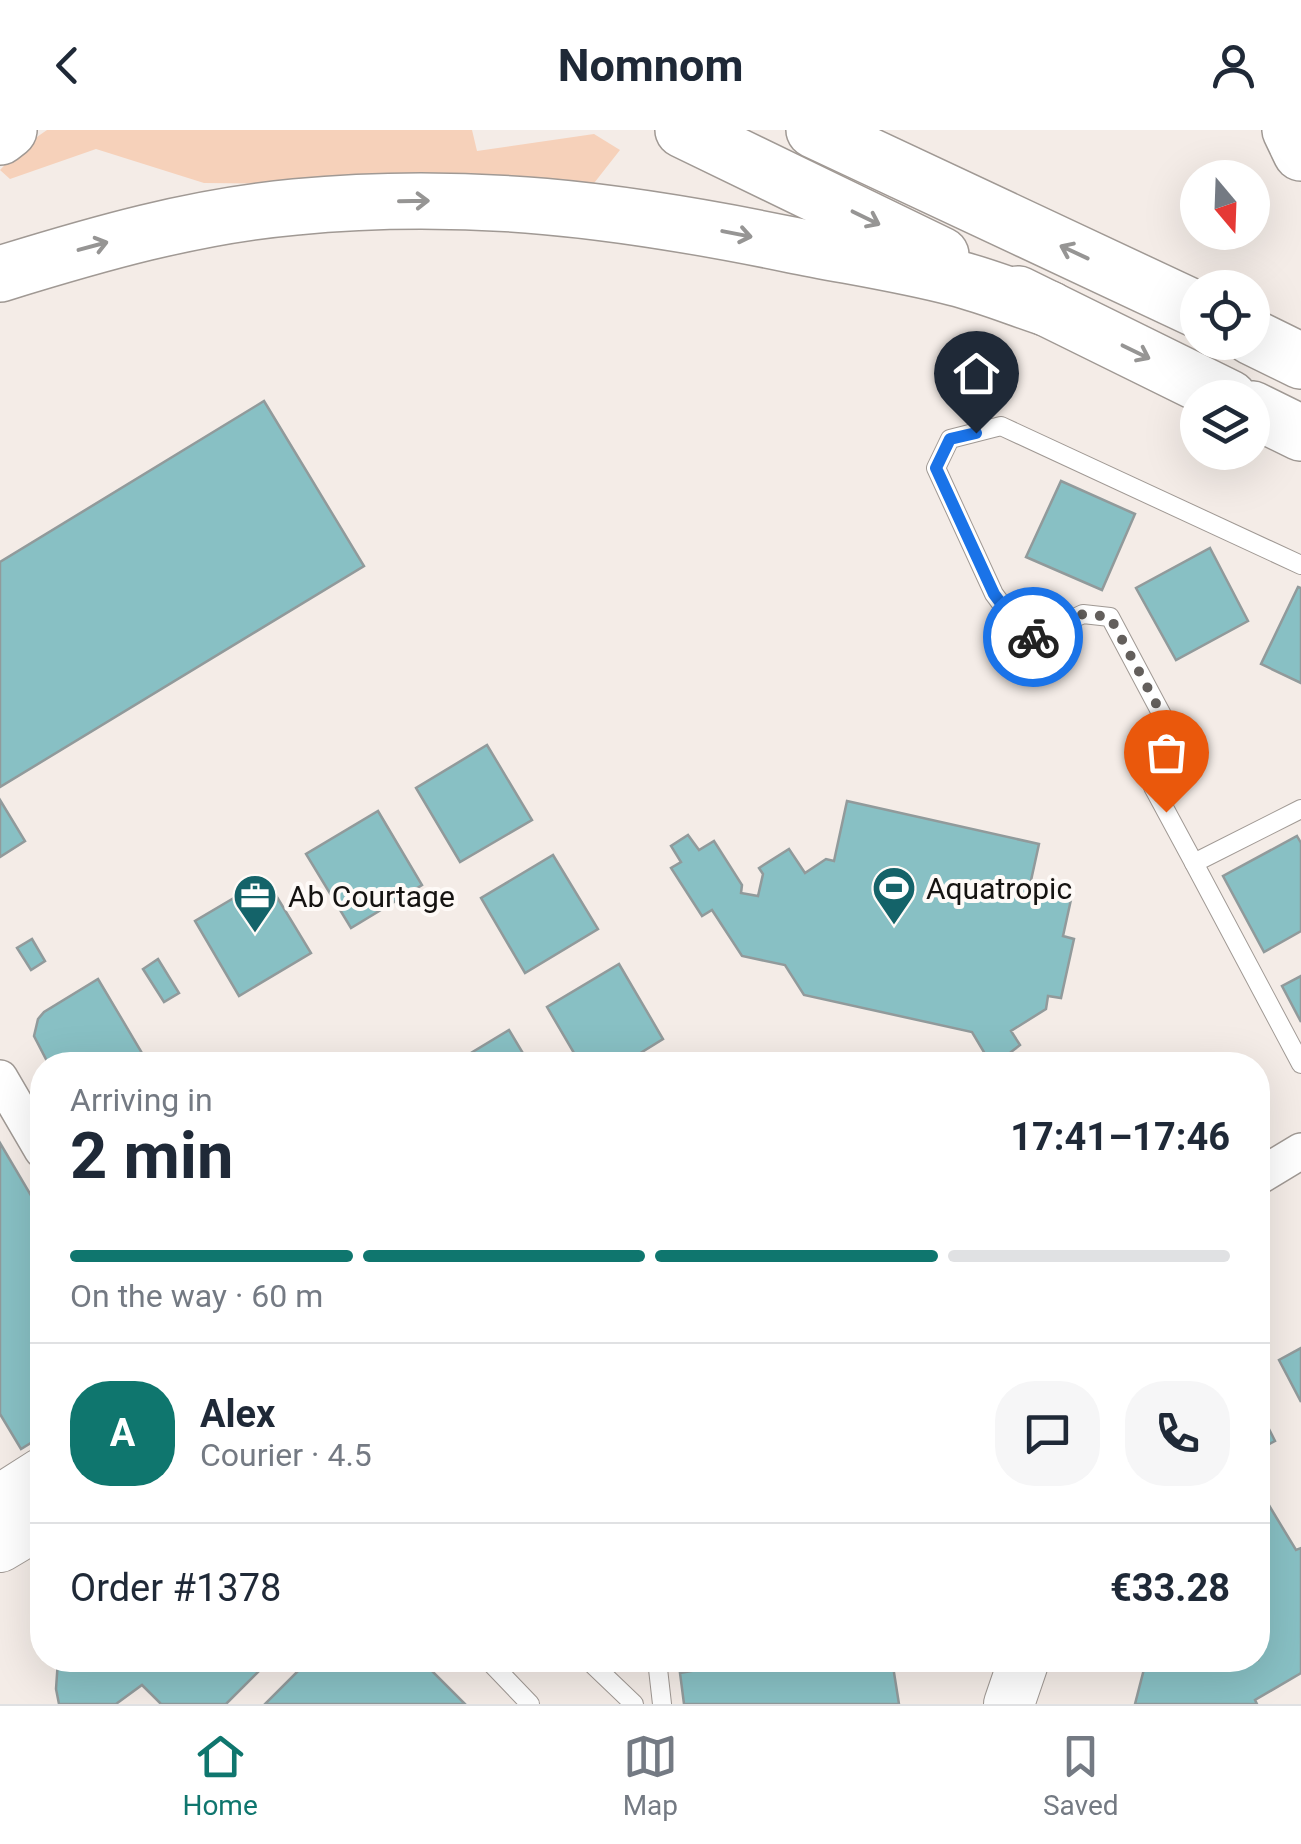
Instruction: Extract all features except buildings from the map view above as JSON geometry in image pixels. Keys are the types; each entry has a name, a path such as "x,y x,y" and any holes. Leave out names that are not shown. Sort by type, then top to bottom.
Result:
{"highway":[{"path":"0,137 9,130"},
{"path":"683,130 1193,380"},
{"path":"814,130 1180,302"},
{"path":"1290,130 1301,152"},
{"path":"0,274 155,229 227,216 328,204 459,200 628,214 701,226 956,278 1049,309"},
{"path":"1270,346 1301,361"},
{"path":"1270,418 1301,433"}],"street":[{"path":"0,1078 30,1129"},
{"path":"1270,1170 1301,1151"},
{"path":"0,1500 30,1481"},
{"path":"0,1547 30,1529"},
{"path":"1009,1704 1020,1672"}],"lane":[{"path":"1301,565 1001,426 950,439 936,468 994,594 1028,640 1083,614 1110,617 1178,745 1153,786 1301,1064"},
{"path":"1194,863 1301,809"},
{"path":"499,1672 530,1704"},
{"path":"601,1672 634,1704"},
{"path":"658,1672 662,1704"}],"shaded area":[{"path":"47,130 472,130 477,151 594,134 620,150 591,187 204,183 96,149 10,179 0,170 21,148"}],"way so far":[{"path":"1033,637 1083,614 1110,617 1178,745 1153,786 1166,812"}],"place":[{"name":"Aquatropic","path":"894,926"},
{"name":"Ab Courtage","path":"255,934"}],"route":[{"path":"976,433 950,439 936,468 994,594 1028,640 1033,637"}]}
